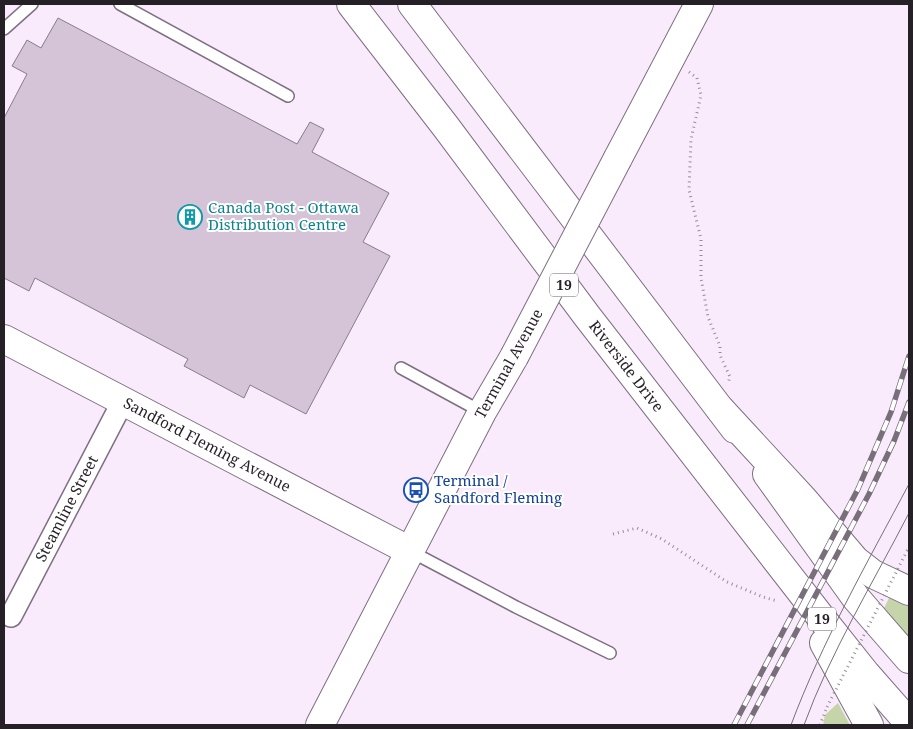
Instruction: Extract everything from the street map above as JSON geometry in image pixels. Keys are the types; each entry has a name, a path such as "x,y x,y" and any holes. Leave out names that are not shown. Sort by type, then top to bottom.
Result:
{"main road":[{"name":"Riverside Drive","path":"351,4 446,127 587,316 866,674 909,723"},
{"name":"19","path":"412,4 724,396 856,598 909,658"},
{"name":"Terminal Avenue","path":"320,725 482,412 514,357 699,4"},
{"name":"Sandford Fleming Avenue","path":"4,339 410,551"},
{"path":"724,396 804,500 855,560 874,574 909,591"},
{"path":"779,563 869,725"}],"street":[{"name":"Steamline Street","path":"11,616 123,401"}],"lane":[{"path":"4,29 32,4"},
{"path":"120,4 288,96"},
{"path":"401,368 482,412"},
{"path":"410,551 532,615 610,653"}],"path":[{"path":"670,58 698,78 701,95 691,139 689,190 702,239 701,278 708,317 720,346 720,355 730,377 724,396"},
{"path":"613,534 637,528 662,539 727,582 763,597 782,602"},
{"path":"820,725 827,707 908,549"}],"green space":[{"path":"892,592 909,599 909,639 884,608"},
{"path":"838,703 850,725 823,725 825,715"}],"building":[{"name":"Canada Post - Ottawa Distribution Centre","path":"58,18 297,144 310,122 324,129 312,152 389,193 363,242 390,256 306,414 250,385 244,398 184,366 188,359 35,278 29,291 4,278 4,118 27,74 12,66 27,40 41,48"}],"tram line":[{"path":"791,725 831,633 909,484"},
{"path":"804,725 827,670 853,617 909,513"}],"railway":[{"path":"734,725 858,489 891,412 909,356"},
{"path":"747,725 869,494 894,441 909,402"}],"place":[{"name":"Canada Post - Ottawa Distribution Centre","path":"190,217"},
{"name":"Terminal / Sandford Fleming","path":"416,490"}]}
